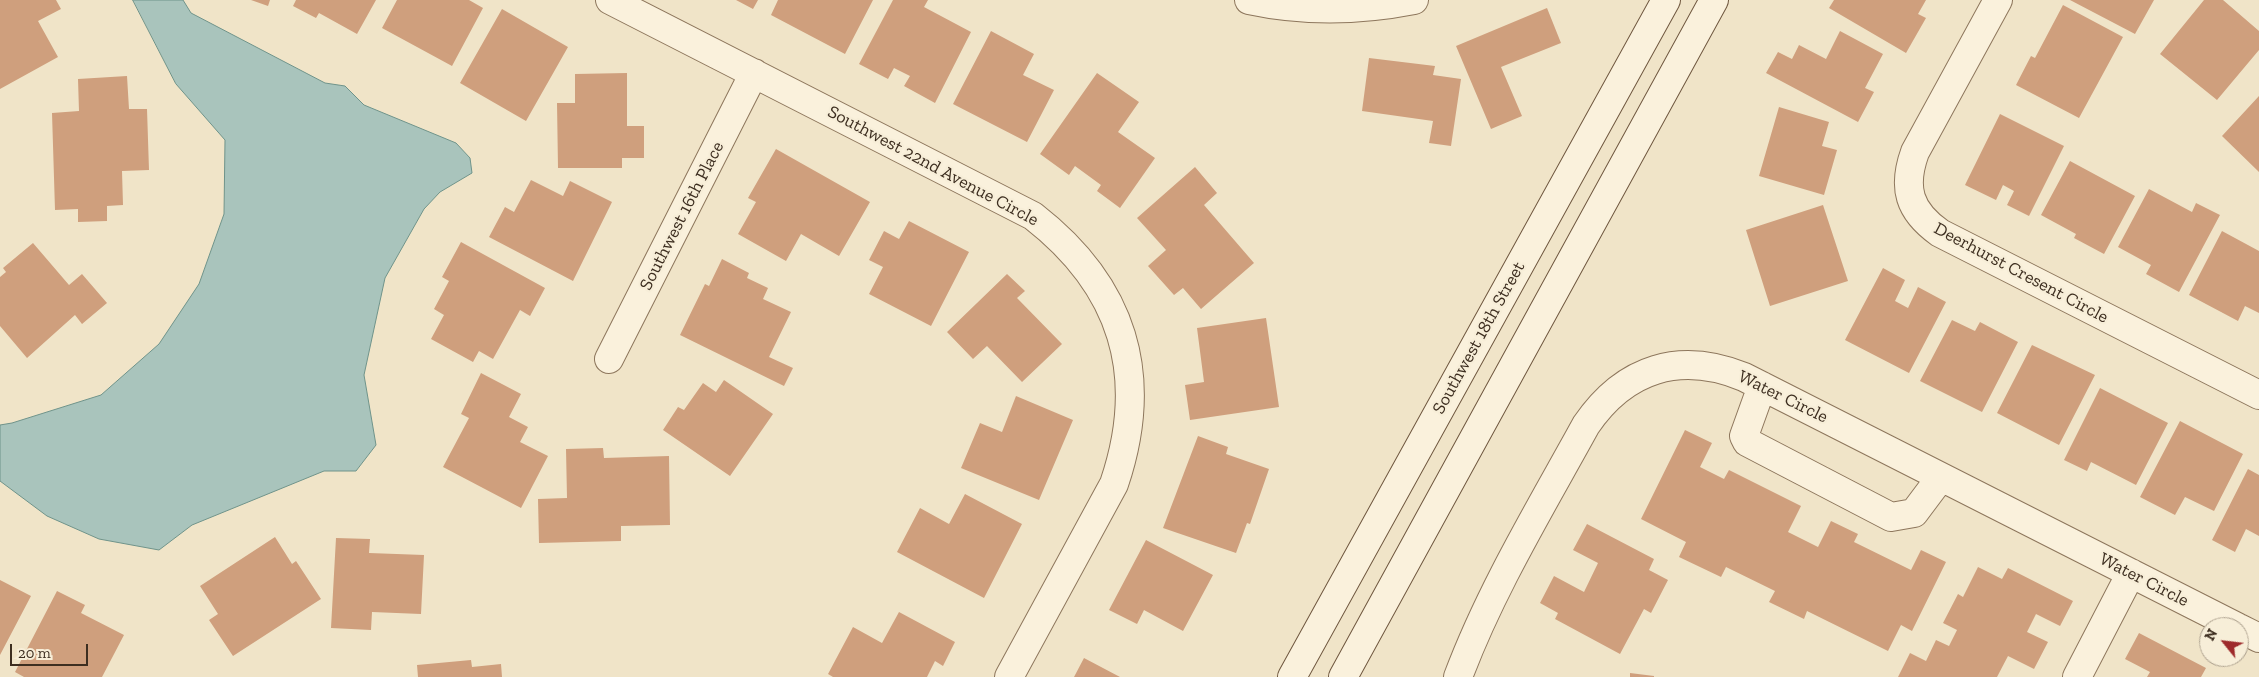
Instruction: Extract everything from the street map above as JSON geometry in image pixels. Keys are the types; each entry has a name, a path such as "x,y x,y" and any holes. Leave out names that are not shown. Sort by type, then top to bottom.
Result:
{"street":[{"name":"Southwest 22nd Avenue Circle","path":"610,0 1033,216 1062,240 1092,274 1106,298 1117,323 1125,349 1129,376 1129,422 1123,458 1114,484 1009,677"},
{"path":"1249,0 1301,9 1330,10 1358,9 1414,0"},
{"name":"Southwest 18th Street","path":"1292,677 1666,0"},
{"path":"1343,677 1714,0"},
{"name":"Deerhurst Cresent Circle","path":"1998,0 1915,152 1908,170 1908,189 1914,207 1925,222 1940,233 2259,395"},
{"name":"Southwest 16th Place","path":"609,360 754,73"},
{"name":"Water Circle","path":"1458,677 1474,634 1494,594 1586,424 1597,408 1611,394 1646,372 1685,364 1725,369 1762,386 2217,617"},
{"path":"1762,386 1744,436 1747,442 1891,518 1914,513 1941,477"},
{"path":"2077,677 2131,573"}],"water":[{"path":"133,0 183,0 191,13 325,83 345,86 364,105 456,143 470,158 472,173 440,192 424,209 385,278 364,375 376,445 356,471 324,471 192,525 159,550 99,539 47,516 0,481 0,425 101,395 159,344 199,284 224,214 225,140 176,84"}],"building":[{"path":"0,0 56,0 61,9 38,21 58,57 0,89"},
{"path":"251,0 270,0 268,6"},
{"path":"296,0 376,0 357,34 319,13 316,18 293,6"},
{"path":"397,0 469,0 483,8 452,66 382,28"},
{"path":"736,0 758,0 753,9"},
{"path":"778,0 873,0 845,54 771,15"},
{"path":"893,0 928,0 924,7 971,32 935,103 904,86 910,76 894,68 888,79 859,64"},
{"path":"1834,0 1926,0 1918,14 1926,18 1906,53 1829,8"},
{"path":"2070,0 2154,0 2135,34"},
{"path":"2204,0 2223,0 2259,31 2259,50 2217,100 2160,54"},
{"path":"2063,5 2123,37 2079,118 2016,85 2031,56 2035,58"},
{"path":"1547,8 1561,43 1501,67 1522,116 1491,129 1456,46"},
{"path":"502,9 568,47 526,121 460,83"},
{"path":"991,31 1034,54 1023,75 1054,90 1027,142 953,104"},
{"path":"1840,31 1883,54 1865,88 1874,92 1858,122 1766,73 1778,52 1792,59 1799,45 1826,59"},
{"path":"1369,58 1435,66 1433,75 1461,79 1451,146 1429,143 1433,121 1362,111"},
{"path":"627,73 627,126 644,126 644,158 622,158 622,168 558,168 557,103 575,103 575,74"},
{"path":"1097,73 1139,102 1118,132 1155,158 1120,208 1097,191 1101,185 1075,166 1069,175 1040,154"},
{"path":"127,76 129,109 147,109 149,170 122,171 123,205 107,206 107,221 78,222 78,209 55,210 52,113 79,111 78,79"},
{"path":"2259,96 2259,172 2222,136"},
{"path":"1779,107 1829,122 1822,146 1837,150 1824,195 1759,176"},
{"path":"2000,114 2064,146 2029,216 2007,205 2014,191 2003,185 1996,200 1965,185"},
{"path":"776,149 870,202 839,256 801,234 786,261 738,234 756,202 748,198"},
{"path":"2070,161 2135,196 2104,254 2074,238 2076,234 2041,215"},
{"path":"1195,167 1217,193 1204,205 1254,263 1201,309 1183,288 1174,295 1148,266 1166,250 1137,218"},
{"path":"531,180 563,196 570,181 612,202 573,281 489,237 505,207 514,212"},
{"path":"2149,189 2192,212 2196,203 2220,215 2179,292 2146,274 2151,265 2118,247"},
{"path":"1823,205 1848,281 1770,306 1746,230"},
{"path":"909,221 969,252 931,326 869,294 883,267 869,260 884,231 899,239"},
{"path":"2222,231 2259,251 2259,313 2245,306 2238,321 2189,295"},
{"path":"461,242 545,288 530,316 520,310 493,359 479,351 473,362 431,339 444,315 434,309 449,281 442,277"},
{"path":"33,243 69,285 82,274 107,303 82,324 75,315 27,358 0,326 0,277 6,272 3,268"},
{"path":"722,259 749,273 747,278 768,288 763,299 791,312 769,357 793,368 784,386 680,335 705,284 709,286"},
{"path":"1883,268 1905,280 1895,301 1908,308 1918,287 1946,302 1909,373 1845,340"},
{"path":"1007,274 1025,291 1017,298 1062,344 1022,382 987,346 973,359 947,332"},
{"path":"1266,318 1279,407 1190,420 1185,385 1204,382 1197,328"},
{"path":"1952,320 1975,331 1980,322 2018,342 1982,412 1920,381"},
{"path":"2032,345 2095,375 2059,445 1997,413"},
{"path":"481,373 521,394 509,417 528,427 520,442 548,456 521,508 443,467 469,418 461,414"},
{"path":"724,380 773,414 730,476 663,430 678,407 684,410 703,383 716,392"},
{"path":"2100,388 2168,423 2136,485 2091,462 2087,471 2064,460"},
{"path":"1016,396 1073,420 1039,500 961,468 980,423 1002,432"},
{"path":"2180,421 2243,454 2214,511 2185,497 2175,515 2140,497"},
{"path":"1685,430 1712,443 1700,467 1724,479 1729,470 1801,506 1788,532 1818,547 1831,521 1858,534 1854,542 1911,570 1921,550 1946,562 1912,631 1901,625 1888,651 1807,611 1804,619 1769,602 1775,591 1726,567 1721,577 1679,557 1686,542 1641,519"},
{"path":"1198,436 1228,447 1226,454 1269,469 1250,524 1247,523 1236,553 1163,528"},
{"path":"603,448 604,458 669,456 670,525 621,526 621,541 539,543 538,499 567,498 566,449"},
{"path":"2248,469 2259,475 2259,536 2246,529 2235,552 2212,540"},
{"path":"965,494 1022,524 984,598 897,552 920,508 949,524"},
{"path":"1587,524 1654,559 1649,570 1668,580 1651,613 1644,609 1620,654 1555,619 1558,613 1540,603 1554,576 1584,592 1598,563 1573,550"},
{"path":"275,537 292,564 296,561 321,599 233,656 209,620 218,614 200,586"},
{"path":"336,538 370,539 369,553 424,555 421,614 372,612 371,630 331,628"},
{"path":"1146,540 1213,575 1183,631 1144,610 1137,624 1109,610"},
{"path":"1978,567 2002,579 2008,568 2073,601 2060,626 2036,614 2027,632 2048,642 2034,669 2008,656 1997,677 1898,677 1910,653 1926,661 1936,640 1949,646 1957,630 1943,623 1958,594 1963,597"},
{"path":"0,580 31,596 0,655"},
{"path":"57,591 85,605 81,613 124,635 102,677 24,677 15,672"},
{"path":"899,612 955,642 943,666 935,661 927,677 833,677 828,674 853,627 882,643"},
{"path":"2139,633 2199,664 2199,667 2206,668 2201,677 2147,677 2150,672 2125,659"},
{"path":"1084,658 1120,677 1074,677"},
{"path":"471,660 472,667 501,664 502,677 418,677 417,665"},
{"path":"1630,673 1654,676 1654,677 1630,677"}]}
